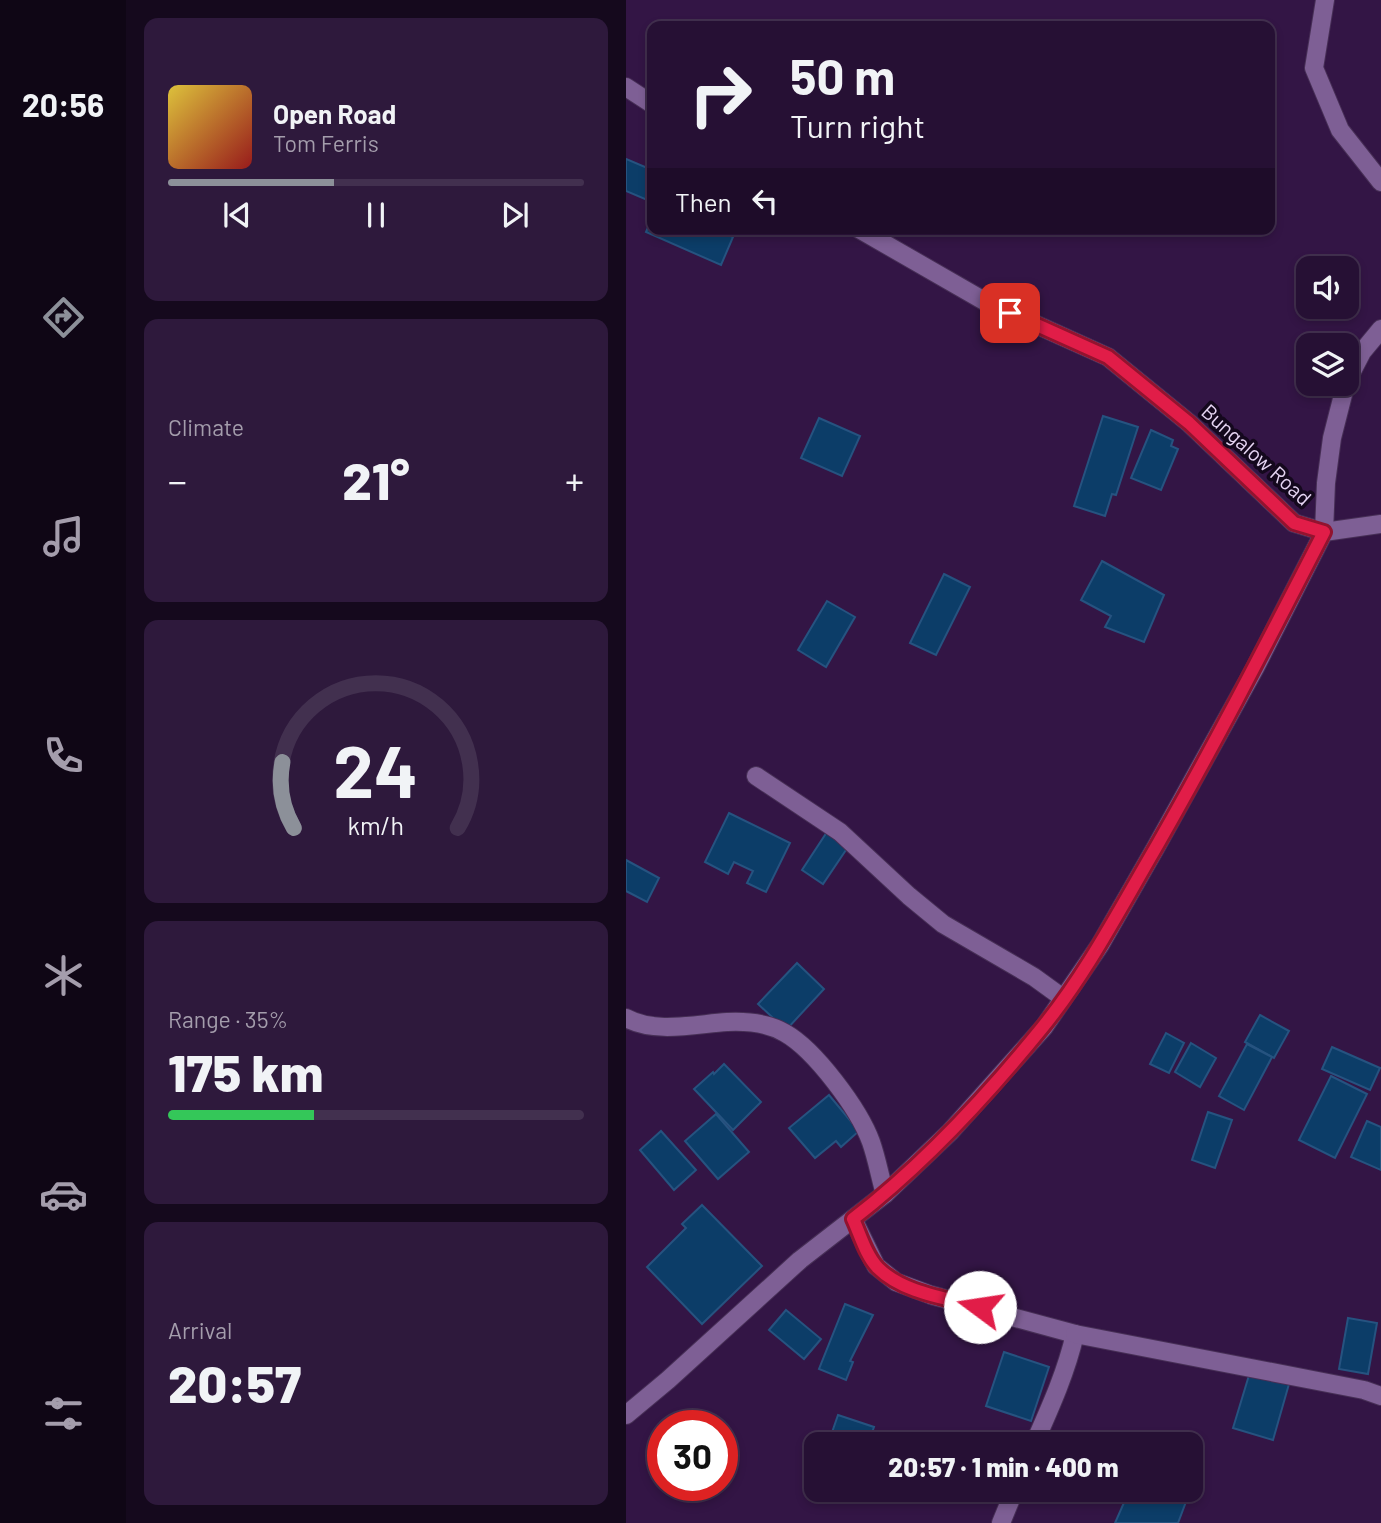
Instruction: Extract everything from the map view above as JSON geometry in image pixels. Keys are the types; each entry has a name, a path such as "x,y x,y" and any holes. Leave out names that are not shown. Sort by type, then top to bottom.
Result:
{"street":[{"path":"1325,0 1314,68 1340,130 1380,181"},
{"path":"626,87 647,101"},
{"name":"Bungalow Road","path":"869,235 986,302 1108,357 1189,423 1294,523 1324,532 1380,524"},
{"path":"1359,358 1380,329"},
{"path":"626,1415 800,1260 885,1194 950,1132 1044,1027 1100,945 1156,847 1255,668 1324,532 1326,483 1332,438 1343,396"},
{"path":"756,776 840,832 943,924 1034,977 1063,998"},
{"path":"626,1018 647,1025 667,1026 731,1022 762,1024 786,1034 807,1052 842,1090 861,1118 872,1143 885,1194"},
{"path":"853,1219 876,1266 896,1282 931,1295 1075,1334 1351,1387 1380,1396"},
{"path":"1039,1432 1060,1384 1075,1334"},
{"path":"1001,1523 1010,1502"}],"building":[{"path":"626,159 647,168 647,200 626,191"},
{"path":"653,235 733,237 721,265"},
{"path":"1103,416 1138,427 1116,495 1112,494 1105,516 1074,506"},
{"path":"819,418 860,436 842,476 801,458"},
{"path":"1151,430 1173,440 1171,446 1178,449 1161,490 1131,478"},
{"path":"1102,561 1164,595 1144,642 1105,627 1111,616 1081,600"},
{"path":"944,574 970,587 936,655 910,643"},
{"path":"827,601 855,617 826,667 798,650"},
{"path":"729,813 790,843 766,892 747,883 753,871 734,862 728,874 705,862"},
{"path":"827,832 848,847 823,884 802,870"},
{"path":"626,860 659,878 647,902 626,891"},
{"path":"797,963 824,989 786,1030 758,1004"},
{"path":"1260,1015 1289,1031 1274,1058 1245,1042"},
{"path":"1166,1033 1184,1043 1169,1073 1150,1064"},
{"path":"1191,1043 1216,1058 1200,1087 1175,1072"},
{"path":"1247,1044 1272,1057 1244,1110 1219,1096"},
{"path":"1332,1047 1380,1068 1370,1090 1322,1069"},
{"path":"724,1064 761,1102 733,1130 694,1089"},
{"path":"1331,1076 1367,1094 1335,1158 1299,1140"},
{"path":"829,1095 859,1131 841,1147 836,1141 815,1158 789,1128"},
{"path":"1208,1112 1232,1120 1215,1168 1192,1160"},
{"path":"716,1114 749,1152 718,1179 685,1141"},
{"path":"1367,1121 1381,1127 1381,1170 1351,1157"},
{"path":"661,1131 696,1170 674,1190 640,1150"},
{"path":"702,1205 762,1266 702,1324 647,1267 686,1228 682,1224"},
{"path":"845,1304 873,1315 850,1361 853,1362 846,1380 819,1369"},
{"path":"786,1310 821,1339 804,1359 769,1330"},
{"path":"1348,1318 1377,1323 1368,1374 1339,1369"},
{"path":"1004,1352 1049,1367 1031,1421 986,1406"},
{"path":"1250,1372 1289,1384 1273,1440 1233,1428"},
{"path":"838,1415 874,1427 872,1432 832,1432"},
{"path":"1124,1502 1186,1502 1178,1523 1115,1523"}],"route":[{"path":"980,1307 931,1295 896,1282 876,1266 853,1219 885,1194 950,1132 1044,1027 1100,945 1156,847 1255,668 1324,532 1294,523 1189,423 1108,357 1010,313"}]}
